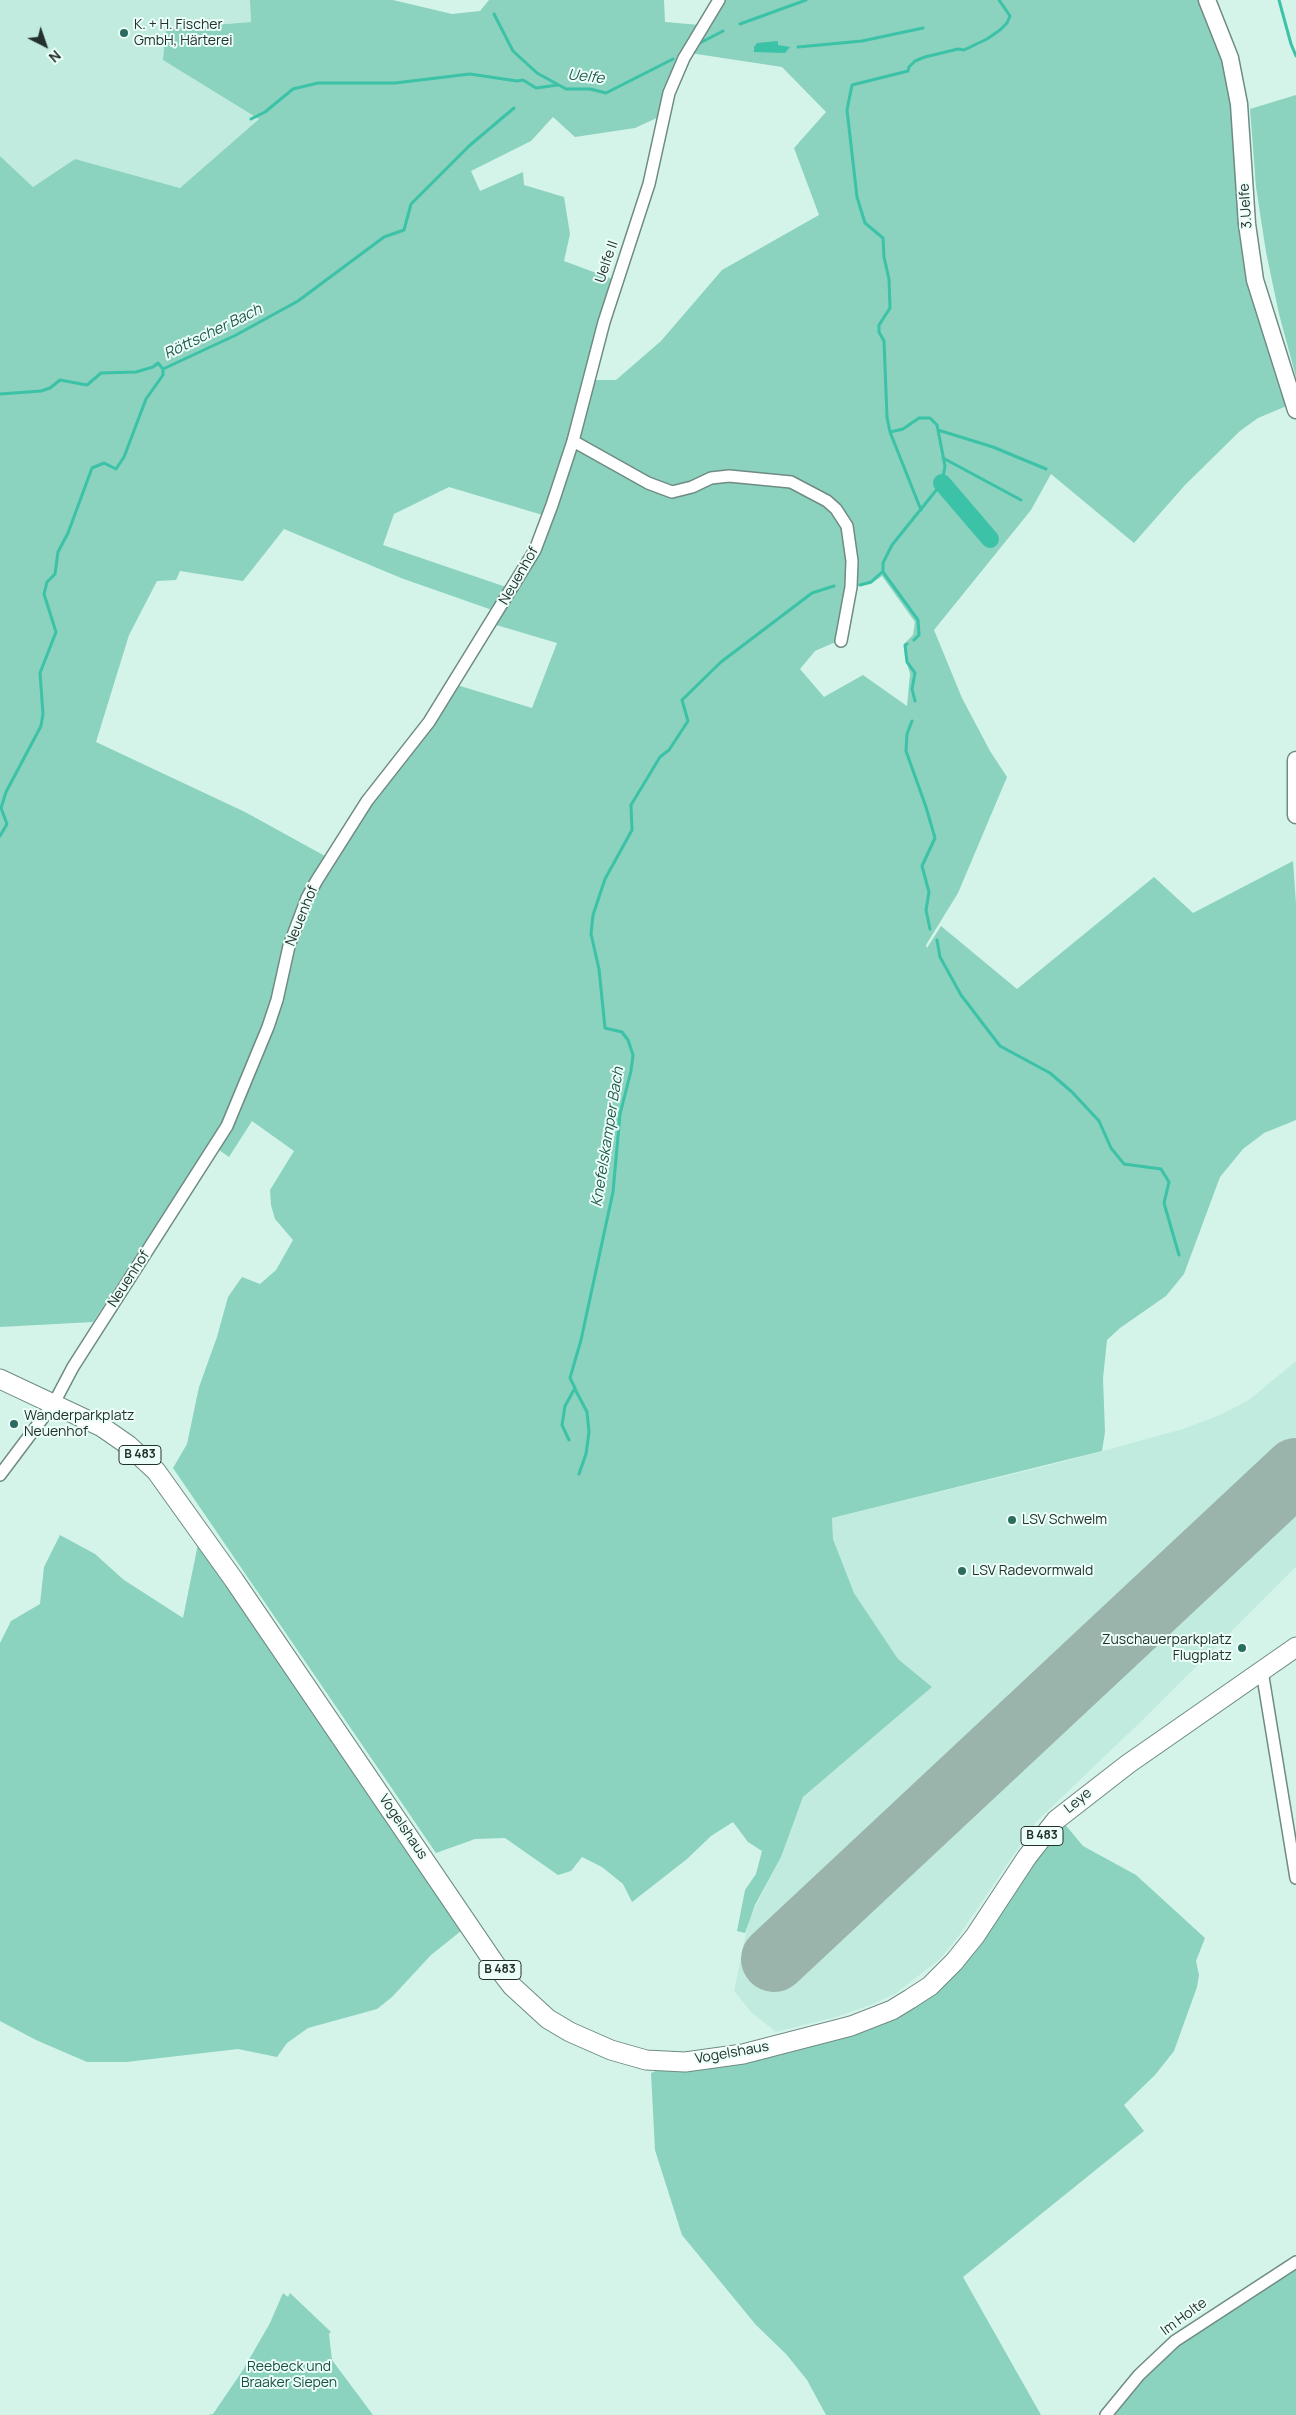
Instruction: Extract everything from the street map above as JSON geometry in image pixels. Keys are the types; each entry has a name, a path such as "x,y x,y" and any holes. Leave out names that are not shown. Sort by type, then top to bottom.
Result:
{"main road":[{"name":"B 483","path":"0,1379 54,1403"},
{"name":"Vogelshaus","path":"54,1403 115,1435 138,1453 164,1479 495,1964 526,2000 548,2019 581,2038 611,2050 646,2060 664,2062 743,2054 851,2026"},
{"name":"Leye","path":"851,2026 892,2010 910,2000 949,1968 975,1936 1041,1838 1068,1808 1296,1647"}],"street":[{"name":"Uelfe II","path":"573,441 604,322 655,164 662,117 669,93 684,58 719,0"},
{"name":"3.Uelfe","path":"1207,0 1230,58 1239,104 1247,224 1255,280 1296,410"},
{"path":"573,441 648,483 672,492 692,487 710,478 729,476 790,482 827,501 836,509 847,526 852,562 851,587 841,641"},
{"name":"Neuenhof","path":"0,1475 54,1403 73,1367 227,1126 271,1018 289,946 307,898 367,801 430,722 524,569 544,529 573,441"},
{"path":"1296,760 1296,815"},
{"path":"1262,1671 1296,1878"},
{"name":"Im Holte","path":"1106,2415 1139,2375 1175,2341 1296,2262"}],"shaded area":[{"path":"0,0 250,0 251,22 166,29 259,119 180,188 75,159 33,187 0,156"},
{"path":"778,41 778,45 790,47 785,53 754,52 754,47 757,43"},
{"path":"1296,1361 1296,1567 1150,1713 1036,1822 958,1937 940,1959 895,1994 836,2017 776,2032 752,2013 734,1991 749,1919 781,1857 803,1797 932,1687 898,1659 854,1593 833,1539 832,1518 1066,1461 1183,1429 1222,1414 1249,1400"}],"green space":[{"path":"250,0 393,0 452,14 480,11 489,0 664,0 665,22 700,25 675,73 661,116 635,128 575,137 553,117 531,141 471,171 480,191 523,172 524,185 564,197 570,234 564,261 615,280 571,441 546,516 449,487 394,514 383,545 509,588 495,611 401,578 284,529 243,581 180,571 176,580 157,581 129,635 96,742 245,812 325,856 321,869 305,895 287,942 295,945 325,874 348,835 441,710 457,685 532,708 557,643 493,624 537,550 556,503 573,445 627,472 648,485 672,493 683,492 719,478 729,477 790,483 826,502 835,510 848,530 851,575 844,622 840,640 815,651 800,669 824,697 863,675 907,706 910,674 904,644 913,635 915,622 882,576 871,584 853,587 850,529 837,507 810,488 790,480 719,475 683,489 666,489 649,482 629,469 574,440 591,380 616,380 661,341 722,270 819,215 794,148 826,112 782,67 690,53 722,0 1202,0 1224,58 1234,106 1242,227 1251,281 1289,405 1258,418 1240,431 1185,485 1134,543 1051,474 1031,510 934,630 962,698 990,751 1007,777 958,893 926,945 927,948 941,926 1017,989 1154,877 1193,913 1293,861 1296,904 1296,1120 1264,1133 1243,1149 1220,1177 1184,1274 1166,1296 1120,1328 1107,1340 1103,1378 1105,1432 1102,1451 832,1518 833,1539 854,1593 898,1659 932,1687 803,1797 781,1857 755,1905 745,1933 737,1931 745,1890 756,1874 762,1851 748,1842 733,1822 711,1836 687,1859 632,1902 623,1884 602,1867 582,1857 571,1871 558,1875 505,1838 475,1839 436,1853 173,1468 187,1444 199,1387 217,1337 228,1297 242,1277 260,1284 276,1270 293,1240 275,1219 271,1205 270,1190 294,1151 252,1121 229,1157 209,1143 93,1322 0,1327 0,156 33,187 75,159 180,188 259,119 163,60 166,29 251,22"},
{"path":"1296,95 1296,377 1279,314 1266,252 1256,187 1250,109"},
{"path":"60,1535 95,1554 124,1580 183,1618 198,1544 411,1857 466,1927 431,1955 392,1997 377,2009 308,2028 287,2043 277,2057 238,2049 126,2062 87,2062 36,2040 0,2021 0,1643 11,1621 40,1604 44,1567"},
{"path":"1063,1822 1083,1846 1136,1875 1205,1938 1196,1961 1199,1975 1197,1987 1174,2051 1155,2075 1124,2105 1144,2131 963,2277 1041,2415 826,2415 807,2380 786,2354 756,2325 682,2235 655,2150 651,2073 658,2070 693,2070 916,2002"},
{"path":"1296,2264 1296,2415 1108,2415 1164,2352"},
{"name":"Reebeck und Braaker Siepen","path":"283,2293 288,2297 290,2293 331,2332 329,2334 332,2360 373,2415 208,2415 213,2414 243,2370 270,2323"}],"waterway":[{"name":"Uelfe","path":"740,24 806,0"},
{"path":"883,572 883,563 892,545 942,483 945,466 937,425 930,418 919,418 903,429 890,432 887,417 884,341 879,332 879,325 890,308 889,279 884,257 883,238 865,223 857,197 847,110 852,85 908,71 915,61 958,49 964,50 987,39 1000,30 1007,23 1010,16 999,0"},
{"path":"1279,0 1296,56"},
{"name":"Uelfe","path":"494,14 513,51 537,73 566,89 590,89 606,93 673,59"},
{"path":"798,47 862,41 923,28"},
{"name":"Uelfe","path":"698,44 723,31"},
{"path":"251,119 265,112 293,89 318,83 395,83 470,74 517,81 523,80 536,88 558,85"},
{"name":"Röttscher Bach","path":"163,369 236,335 298,301 384,237 404,230 411,204 469,146 514,108"},
{"path":"0,394 41,391 50,388 60,380 87,385 101,373 136,372 153,367 158,363 163,369"},
{"name":"Röttscher Bach","path":"0,836 7,824 1,808 6,792 41,726 43,714 40,673 56,632 44,594 47,582 55,574 58,552 68,533 92,468 104,463 116,469 124,457 146,399 163,375 163,369"},
{"path":"938,430 993,447 1046,469"},
{"path":"890,432 921,510"},
{"path":"943,458 1021,500"},
{"path":"942,483 990,539"},
{"name":"Knefelskamper Bach","path":"860,585 871,582 882,572"},
{"path":"883,572 918,620 919,635 914,640"},
{"name":"Knefelskamper Bach","path":"569,1440 562,1425 565,1406 575,1388 570,1378 581,1340 613,1192 620,1114 633,1055 628,1040 622,1032 605,1028 599,969 591,934 593,915 605,879 632,830 631,805 660,757 669,750 688,721 682,700 721,662 812,593 834,586"},
{"path":"907,644 905,645 907,662 915,673 912,689 915,701"},
{"path":"912,721 907,734 906,751 935,838 922,866 929,892 926,910 930,929"},
{"path":"937,940 940,957 961,995 1000,1046 1050,1073 1072,1092 1099,1121 1111,1148 1124,1164 1161,1169 1169,1182 1164,1203 1179,1255"},
{"name":"Knefelskamper Bach","path":"575,1389 587,1412 589,1432 586,1454 579,1474"}],"runway":[{"path":"774,1959 1296,1471"}],"place":[{"name":"K. + H. Fischer GmbH, Härterei","path":"124,33"},
{"name":"Wanderparkplatz Neuenhof","path":"14,1424"},
{"name":"LSV Schwelm","path":"1012,1520"},
{"name":"LSV Radevormwald","path":"962,1571"},
{"name":"Zuschauerparkplatz Flugplatz","path":"1242,1648"}]}
